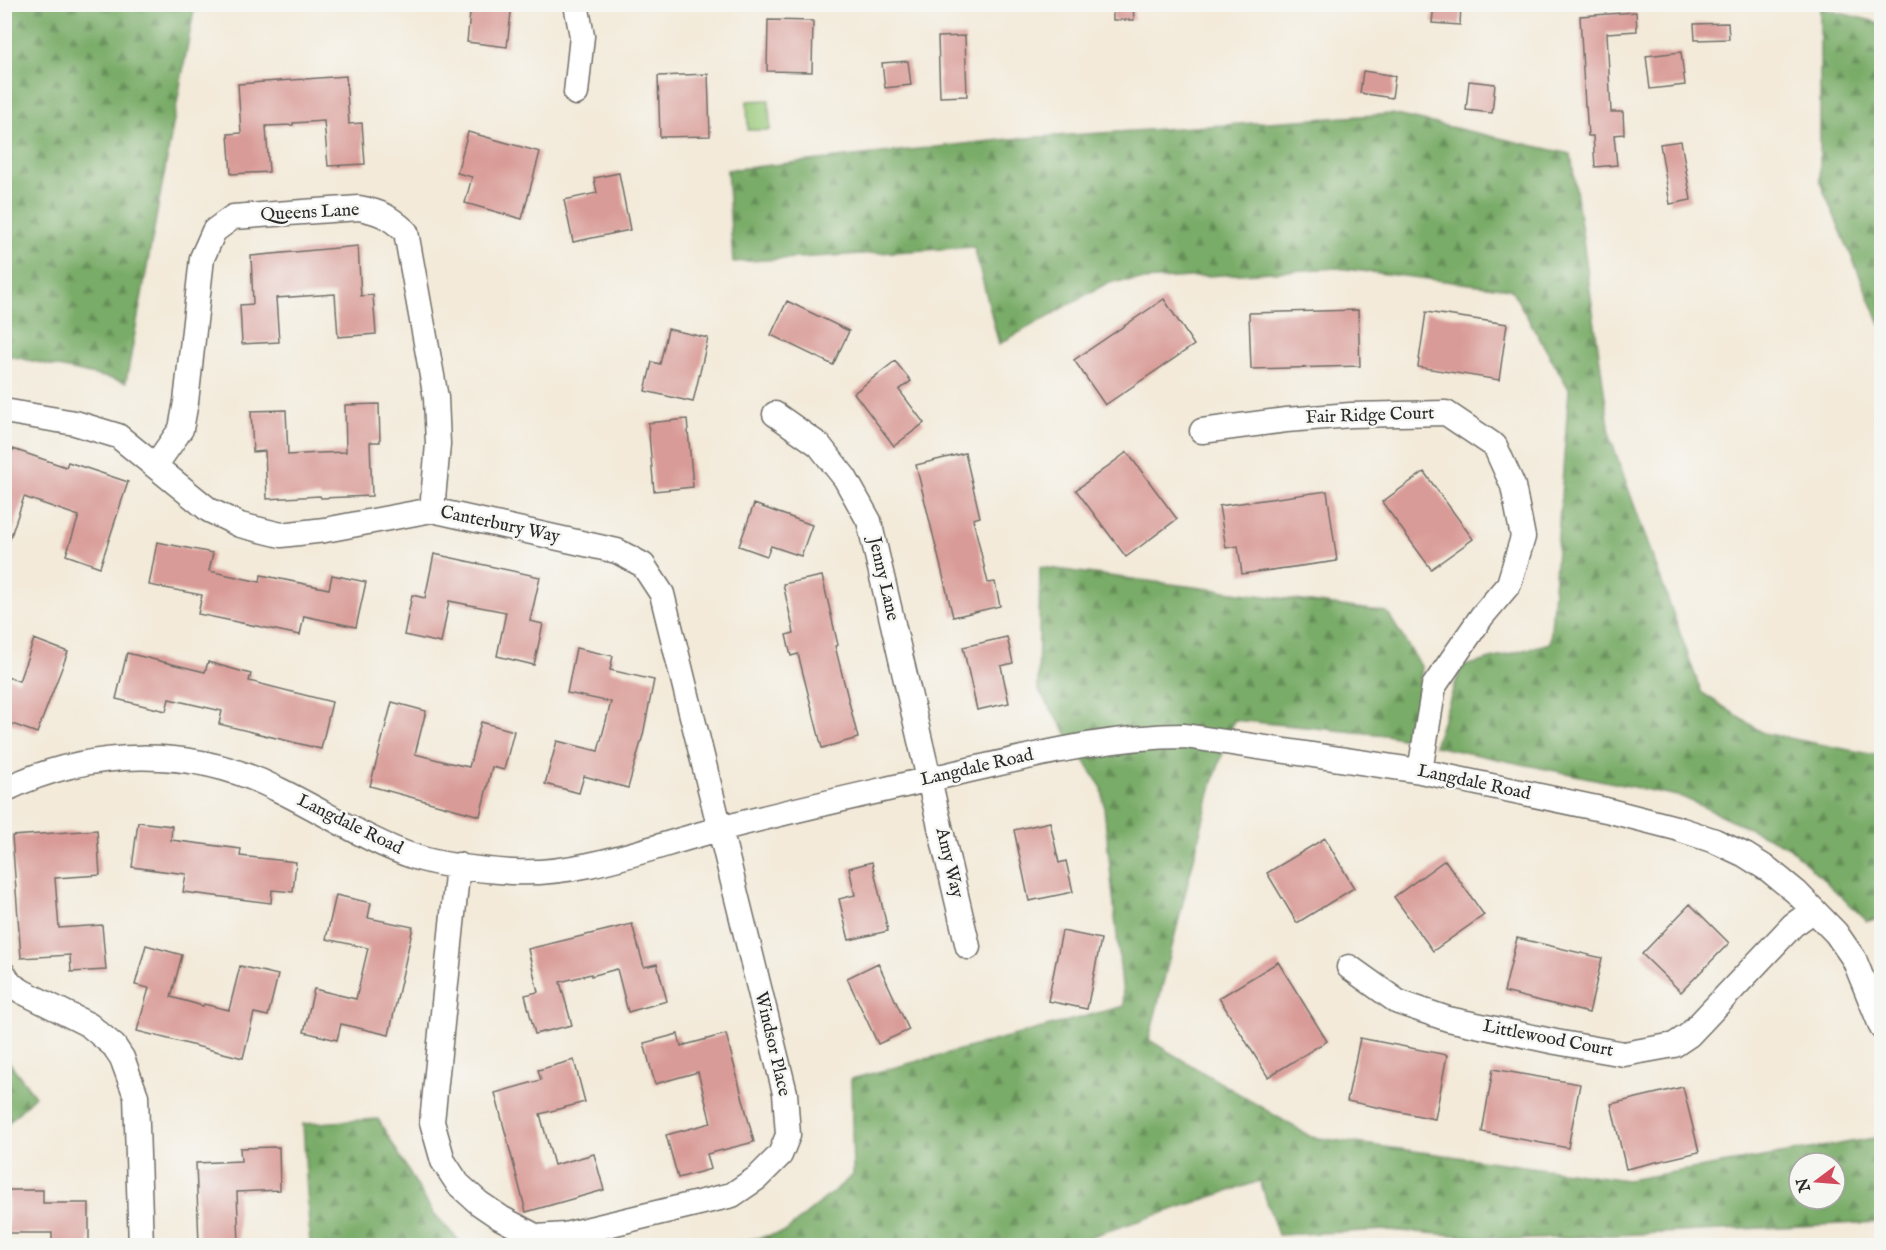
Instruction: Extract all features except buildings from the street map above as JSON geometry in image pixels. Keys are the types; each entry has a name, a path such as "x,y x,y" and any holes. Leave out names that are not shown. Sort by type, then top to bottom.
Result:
{"street":[{"path":"576,4 582,36 576,93"},
{"name":"Queens Lane","path":"154,466 181,429 202,258 214,231 233,217 359,208 374,210 390,217 406,232 436,398 438,444 432,510"},
{"name":"Canterbury Way","path":"4,411 75,423 118,436 209,510 240,525 281,535 325,530 432,510 617,551 643,565 662,594 721,829"},
{"name":"Fair Ridge Court","path":"1202,431 1308,418 1446,413 1495,446 1513,486 1522,537 1509,584 1482,616 1434,686 1420,771"},
{"name":"Jenny Lane","path":"775,414 819,444 845,478 869,521 930,779"},
{"name":"Langdale Road","path":"4,790 47,772 74,764 103,760 171,758 200,762 267,784 375,840 416,857 509,872 554,871 588,865 721,829 1084,744 1153,736 1185,736 1232,741 1420,771 1606,810 1676,828 1746,855 1796,892 1836,933 1854,959 1881,1028"},
{"name":"Amy Way","path":"930,779 968,947"},
{"name":"Windsor Place","path":"458,865 432,1122 443,1161 458,1184 479,1203 501,1218 537,1237 565,1235 732,1195 757,1178 780,1155 788,1135 785,1093 721,829"},
{"name":"Littlewood Court","path":"1349,967 1398,1002 1448,1019 1624,1054 1674,1045 1689,1035 1793,925 1814,910"},
{"path":"4,974 10,984 23,992 89,1025 114,1046 122,1058 136,1095 141,1245"}],"green space":[{"path":"5,4 195,5 126,382 5,355"},
{"path":"1820,8 1881,23 1881,326 1820,182"},
{"path":"769,100 770,130 748,130 747,101"},
{"path":"1392,114 1571,154 1611,440 1701,692 1763,733 1881,756 1881,919 1867,921 1789,847 1682,797 1434,746 1461,667 1550,643 1569,389 1511,289 1337,268 1109,282 999,344 974,247 733,262 727,170 1010,139"},
{"path":"1040,567 1387,612 1422,668 1411,740 1386,735 1234,720 1212,785 1149,1040 1311,1137 1627,1180 1787,1153 1787,1211 1847,1211 1847,1151 1798,1151 1881,1137 1881,1222 1517,1240 1388,1230 1278,1235 1260,1181 1065,1245 719,1246 785,1232 853,1175 851,1079 1124,1006 1102,788 1038,689"},
{"path":"5,1057 35,1096 5,1126"},
{"path":"378,1119 433,1213 463,1245 310,1245 303,1124"}]}
